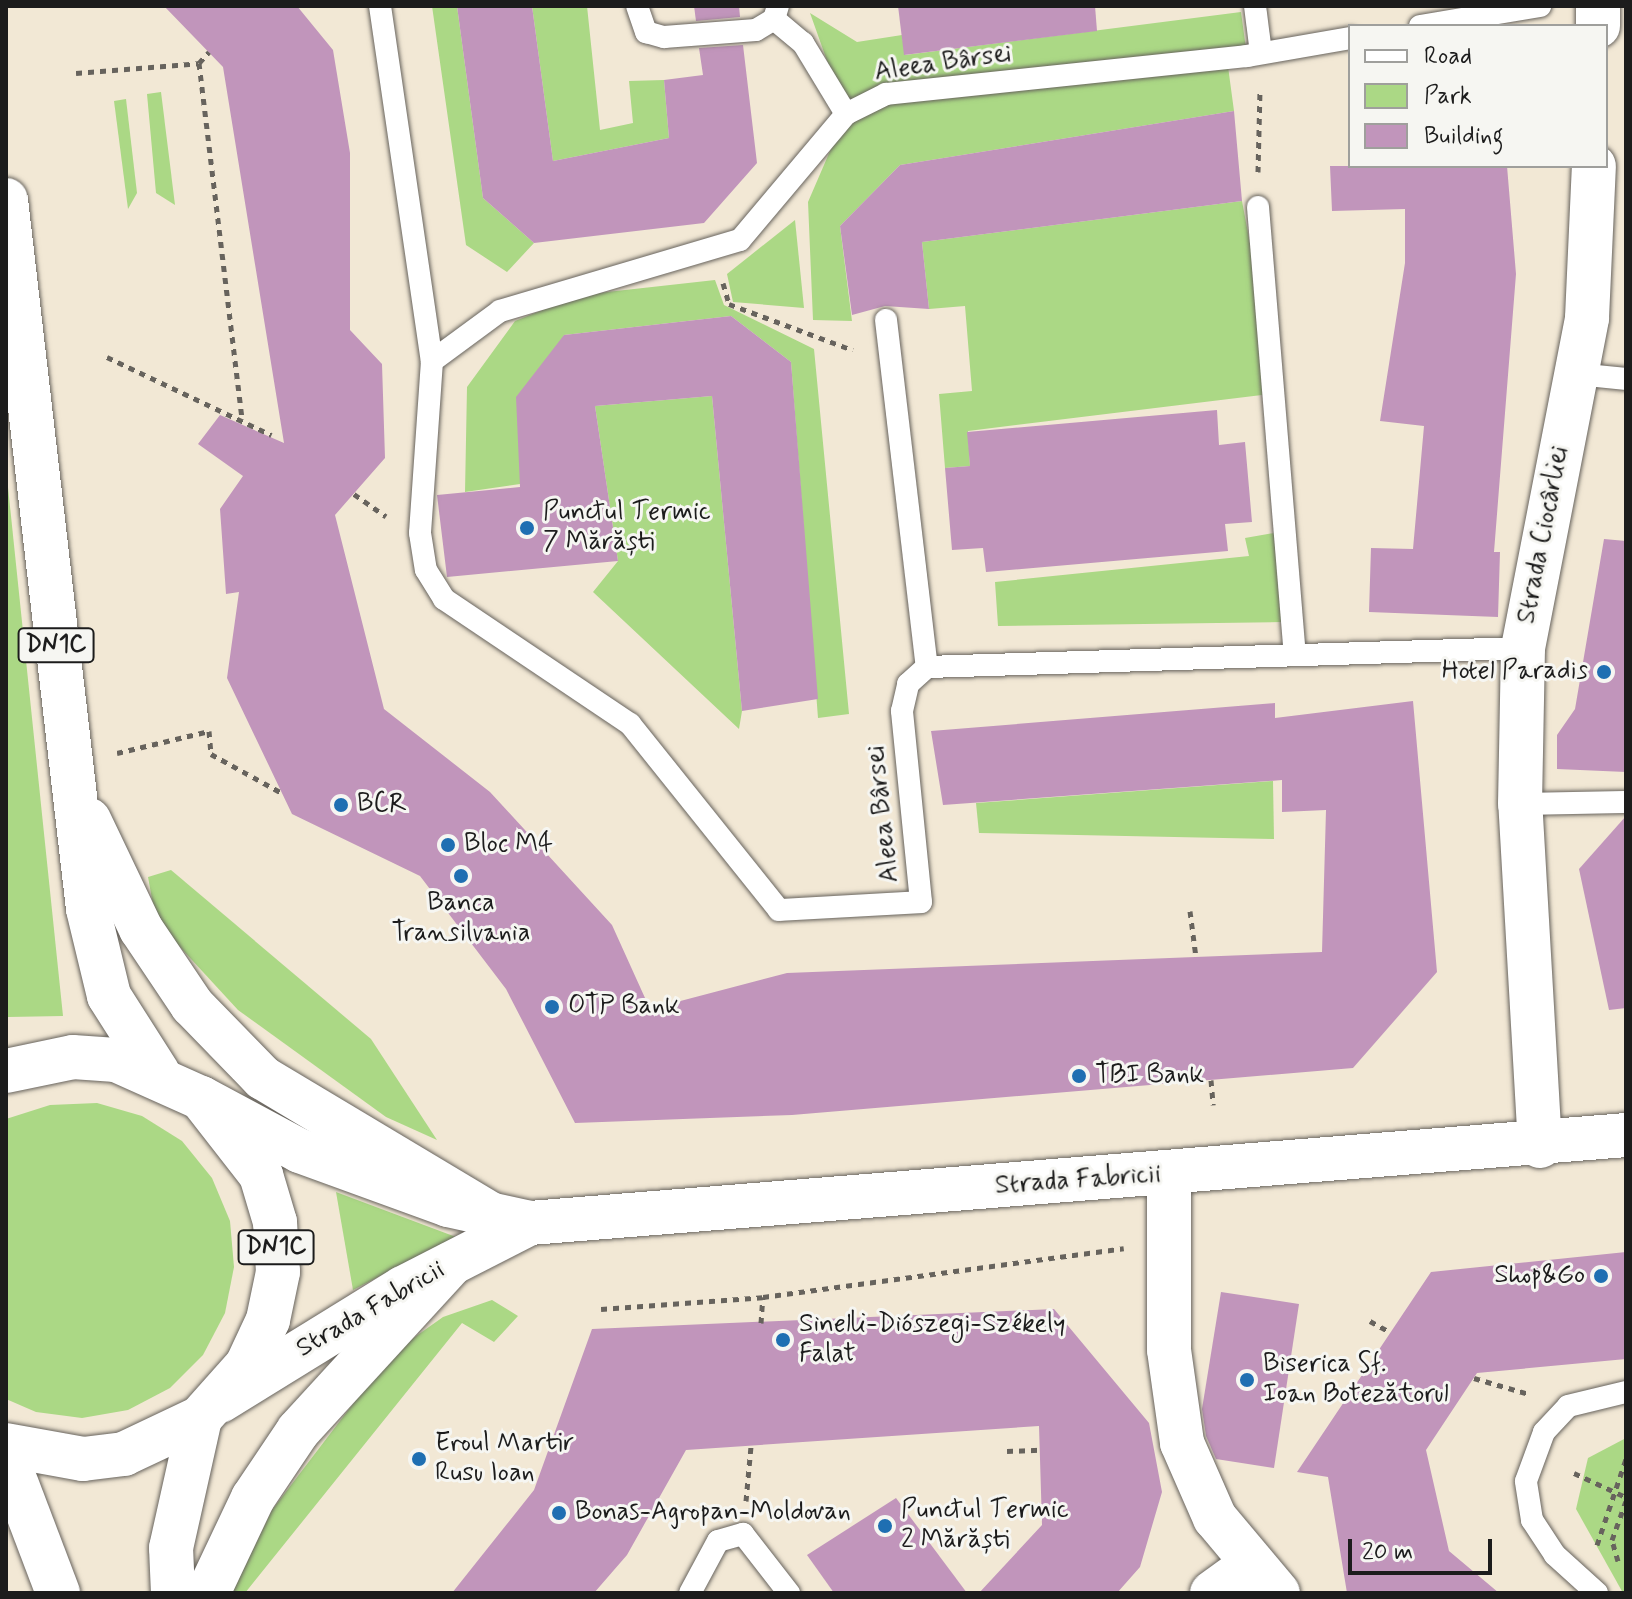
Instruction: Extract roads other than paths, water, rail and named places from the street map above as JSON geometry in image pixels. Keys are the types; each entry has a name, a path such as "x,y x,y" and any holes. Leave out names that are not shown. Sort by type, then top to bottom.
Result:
{"main road":[{"name":"Strada Ciocârliei","path":"1540,1146 1520,804 1523,648 1587,318 1594,168"},
{"name":"DN1C","path":"6,200 71,775 109,996 158,1073"},
{"path":"71,775 141,929 192,1005 263,1078 511,1219"},
{"name":"DN1C","path":"6,1071 73,1057 158,1073 201,1098 261,1175 275,1222 278,1272 268,1320 247,1365 208,1410 124,1454 69,1458 6,1445"},
{"name":"Strada Fabricii","path":"201,1098 300,1151 511,1219 1169,1174 1540,1146 1626,1135"},
{"path":"1169,1174 1169,1350 1182,1443 1215,1518 1265,1579 1212,1593"},
{"name":"Strada Fabricii","path":"208,1410 451,1264 511,1219"},
{"path":"208,1593 253,1498 298,1431 451,1264"},
{"name":"DN1C","path":"173,1593 171,1548 208,1410"},
{"path":"6,1456 58,1593"}],"lane":[{"name":"Aleea Bârsei","path":"380,6 432,361 420,533 426,570 444,599 630,724 779,910 921,902 902,711 908,684 927,667"},
{"path":"637,6 646,32 664,37 756,30 776,12 803,43 846,114"},
{"path":"1255,6 1261,53"},
{"path":"1432,24 1540,6"},
{"name":"Aleea Bârsei","path":"432,361 500,311 713,246 757,226 846,114 886,94 1261,53 1348,38"},
{"path":"1258,207 1295,653"},
{"path":"886,320 927,667 1523,648"},
{"path":"1576,374 1626,379"},
{"path":"1520,804 1626,802"},
{"path":"1597,1593 1555,1555 1532,1520 1526,1481 1544,1432 1568,1406 1626,1392"},
{"path":"690,1593 718,1541 743,1534 789,1593"}],"place":[{"name":"Punctul Termic 7 Mărăști","path":"527,528"},
{"name":"Hotel Paradis","path":"1604,672"},
{"name":"BCR","path":"341,805"},
{"name":"Bloc M4","path":"448,845"},
{"name":"Banca Transilvania","path":"461,876"},
{"name":"OTP Bank","path":"552,1007"},
{"name":"TBI Bank","path":"1079,1076"},
{"name":"Shop&Go","path":"1601,1276"},
{"name":"Sinelli-Diószegi-Székely Falat","path":"783,1340"},
{"name":"Biserica Sf. Ioan Botezătorul","path":"1247,1380"},
{"name":"Eroul Martir Rusu Ioan","path":"419,1459"},
{"name":"Bonas-Agropan-Moldovan","path":"559,1513"},
{"name":"Punctul Termic 2 Mărăști","path":"885,1526"}]}
